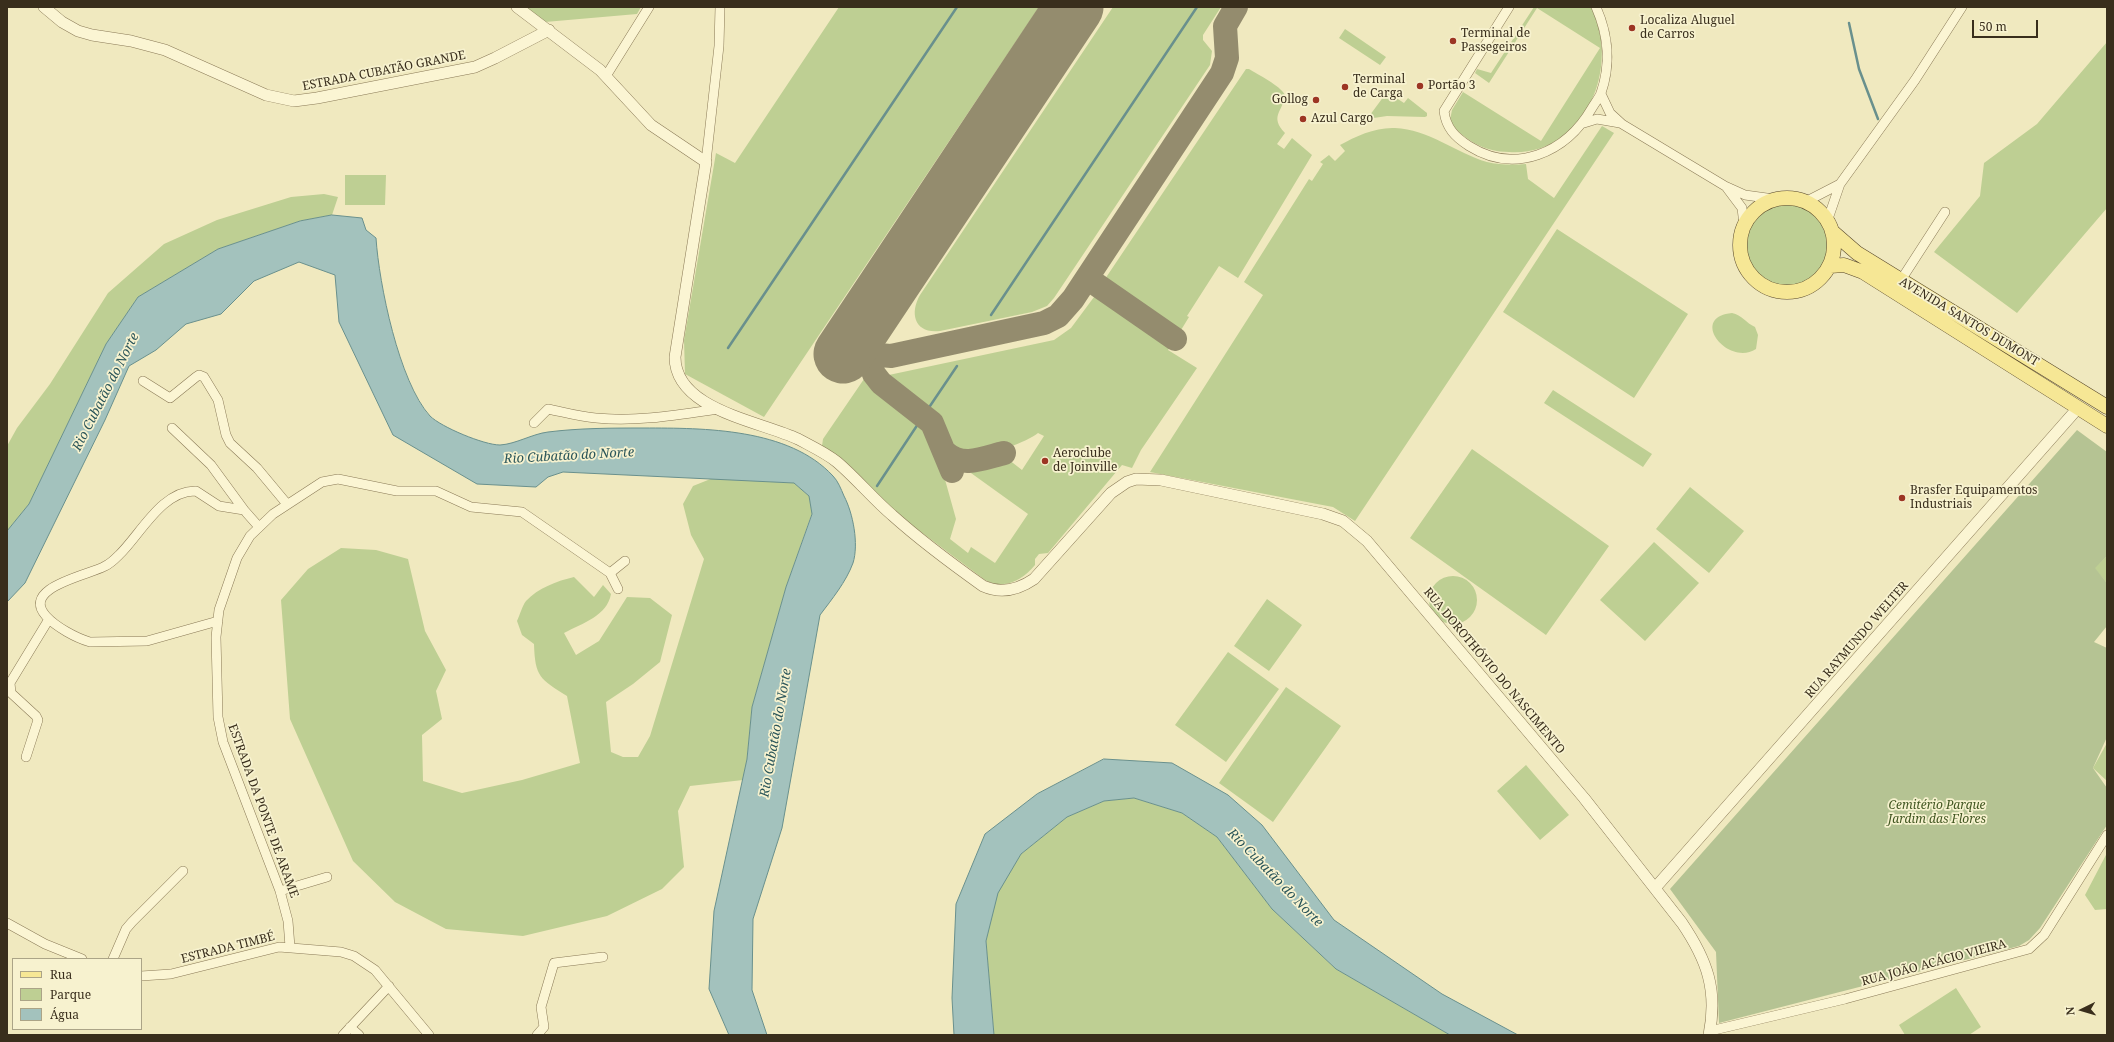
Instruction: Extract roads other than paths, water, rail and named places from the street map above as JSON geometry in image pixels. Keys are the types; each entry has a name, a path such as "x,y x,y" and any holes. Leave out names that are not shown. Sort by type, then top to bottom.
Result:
{"main road":[{"path":"1789,197 1807,201 1828,219 1834,233 1835,250 1830,266 1822,278 1810,287 1795,292 1780,292 1766,288 1754,279 1745,266 1740,253 1740,239 1744,225 1751,214 1761,205 1774,199 1789,197"},
{"name":"AVENIDA SANTOS DUMONT","path":"1834,233 1850,248 1900,280 2107,407"},
{"name":"AVENIDA SANTOS DUMONT","path":"1830,266 1844,265 1863,272 2107,426"}],"street":[{"name":"ESTRADA CUBATÃO GRANDE","path":"44,7 62,22 78,30 92,35 149,45 180,56 266,95 294,100 318,98 475,67 496,58 549,30"},
{"path":"517,7 549,30 606,76 651,125 706,162"},
{"path":"606,76 648,7"},
{"path":"718,409 684,386 675,367 676,347 706,162 719,46 720,7"},
{"path":"1509,7 1444,111 1445,121 1450,131 1461,141 1480,153 1513,160 1525,158 1554,148 1574,134 1584,123 1601,94 1606,73 1608,52 1600,17 1596,7"},
{"path":"1828,219 1840,184 1915,80 1962,7"},
{"path":"1601,94 1610,113 1622,124 1725,186 1745,195 1774,199"},
{"path":"1584,123 1597,119 1622,124"},
{"path":"1807,201 1840,184"},
{"path":"1725,186 1736,198 1742,208 1744,225"},
{"path":"1900,280 1945,212"},
{"path":"142,381 170,398 199,375 204,377 218,400 226,435 230,443 257,468 287,504"},
{"name":"RUA RAYMUNDO WELTER","path":"1655,888 2078,408"},
{"path":"534,423 548,409 595,418 631,420 657,418 718,409"},
{"name":"RUA DOROTHÓVIO DO NASCIMENTO","path":"718,409 785,433 830,457 891,515 912,532 983,586 997,591 1019,587 1034,578 1111,493 1127,482 1136,479 1160,480 1266,501 1334,517 1353,528 1367,541 1553,761 1690,934 1706,966 1712,997 1709,1033"},
{"path":"172,428 211,465 244,510 259,527"},
{"name":"ESTRADA DA PONTE DE ARAME","path":"290,947 288,921 280,891 219,727 216,667 218,621 237,558 250,536 287,504 314,486 329,480 338,479 397,491 436,492 471,507 522,512 610,573"},
{"path":"218,621 147,641 100,642 83,640 49,619 41,606 41,600 44,593 50,588 104,567 113,561 144,524 174,497 191,490 196,491 218,506 244,510"},
{"path":"618,590 610,573 626,561"},
{"path":"26,756 38,720 36,716 11,693 9,688 10,683 49,619"},
{"name":"RUA JOÃO ACÁCIO VIEIRA","path":"1709,1033 1845,999 2029,949 2044,935 2107,835"},
{"path":"113,958 126,929 183,871"},
{"path":"280,891 327,877"},
{"path":"7,923 45,944 80,958"},
{"name":"ESTRADA TIMBÉ","path":"142,976 171,974 263,950 290,947 331,950 354,956 375,970 430,1035"},
{"path":"537,1035 544,1027 541,1007 554,963 602,957"},
{"path":"343,1035 389,986"},
{"path":"350,1027 359,1035"}],"water":[{"name":"Rio Cubatão do Norte","path":"332,215 362,218 366,230 376,238 386,306 400,357 419,400 430,416 443,425 474,439 500,445 512,443 542,433 584,429 668,428 744,434 770,440 793,448 815,460 833,476 838,483 850,511 854,529 855,555 847,577 820,615 782,828 753,919 752,990 767,1035 729,1035 709,989 714,911 747,759 752,707 786,587 812,514 809,496 794,483 563,472 548,477 536,487 477,484 393,435 339,322 335,275 299,262 254,281 221,314 186,324 156,350 129,366 105,420 25,583 7,602 7,531 29,504 106,344 138,297 218,249 300,221"},
{"name":"Rio Cubatão do Norte","path":"1104,759 1172,763 1228,795 1262,825 1334,920 1442,994 1518,1035 1450,1035 1336,969 1272,909 1217,837 1182,813 1134,798 1104,801 1067,817 1021,854 998,893 986,941 994,1035 954,1035 952,998 956,904 985,834 1037,794"}],"waterway":[{"path":"728,348 957,7"},
{"path":"991,315 1197,7"},
{"path":"1849,23 1859,69 1878,119"},
{"path":"930,406 957,366"},
{"path":"877,486 918,424"}],"place":[{"name":"Localiza Aluguel de Carros","path":"1632,28"},
{"name":"Terminal de Passegeiros","path":"1453,41"},
{"name":"Portão 3","path":"1420,86"},
{"name":"Terminal de Carga","path":"1345,87"},
{"name":"Gollog","path":"1316,100"},
{"name":"Azul Cargo","path":"1303,119"},
{"name":"Aeroclube de Joinville","path":"1045,461"},
{"name":"Brasfer Equipamentos Industriais","path":"1902,498"}],"park label":[{"name":"Cemitério Parque Jardim das Flores","path":"1937,813"}]}
